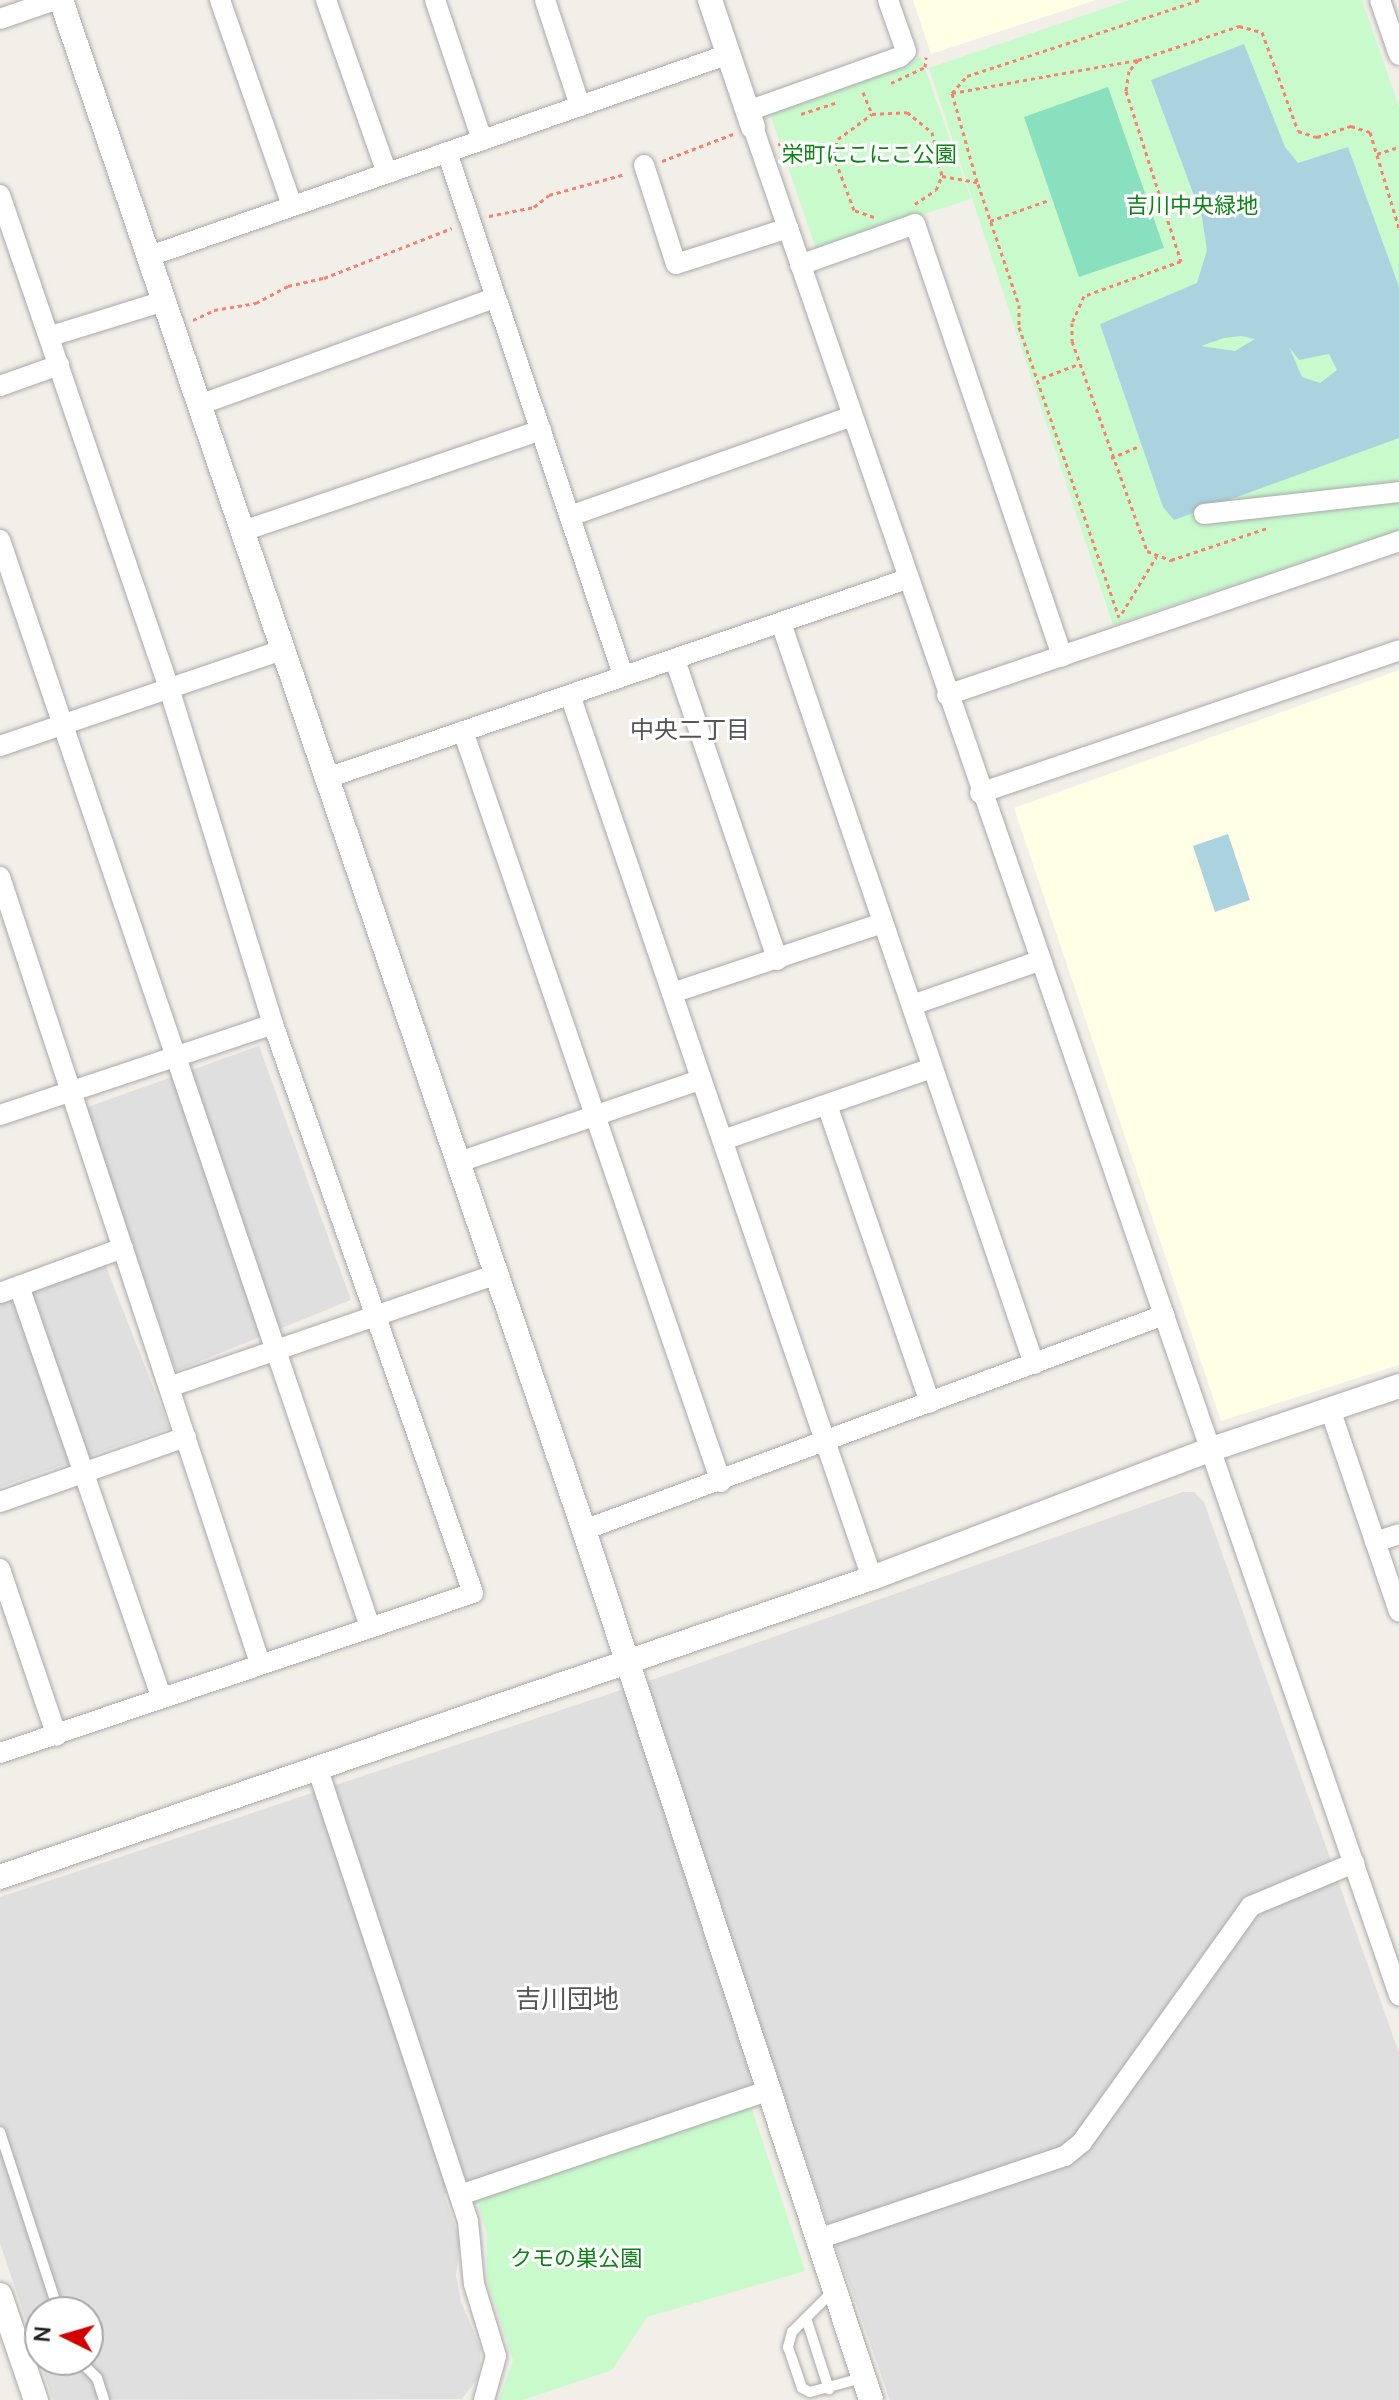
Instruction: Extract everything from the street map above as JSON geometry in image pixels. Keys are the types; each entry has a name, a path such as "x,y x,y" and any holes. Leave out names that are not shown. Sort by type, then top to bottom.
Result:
{"street":[{"path":"0,19 58,0 285,649 584,1530 868,2389"},
{"path":"220,0 292,206"},
{"path":"326,0 387,173"},
{"path":"435,0 482,140"},
{"path":"545,0 580,106"},
{"path":"710,0 758,123 788,228 850,417 1354,1863 1390,1939 1399,1995"},
{"path":"758,123 900,57 906,51 888,0"},
{"path":"1380,0 1399,55"},
{"path":"147,257 729,54"},
{"path":"447,152 623,675"},
{"path":"644,165 676,264 788,228"},
{"path":"0,195 8,245 51,336 169,688 273,1024 473,1593 0,1753"},
{"path":"800,265 915,224 1062,657"},
{"path":"199,405 494,298"},
{"path":"51,336 164,301"},
{"path":"0,386 59,365"},
{"path":"570,516 850,417"},
{"path":"243,531 541,430"},
{"path":"1204,514 1399,492"},
{"path":"0,540 370,1627"},
{"path":"947,695 1062,657 1122,626 1399,541"},
{"path":"327,778 907,579"},
{"path":"781,623 1034,1364"},
{"path":"0,746 285,649"},
{"path":"980,793 1399,650"},
{"path":"675,660 778,960"},
{"path":"570,695 872,1578"},
{"path":"463,731 721,1482"},
{"path":"0,877 260,1663"},
{"path":"672,993 882,923"},
{"path":"912,1005 1039,961"},
{"path":"0,1115 273,1024"},
{"path":"723,1140 932,1068"},
{"path":"459,1162 700,1080"},
{"path":"827,1105 930,1403"},
{"path":"123,1248 9,1290 84,1473 162,1698"},
{"path":"169,1387 497,1274"},
{"path":"584,1530 721,1482 1164,1315"},
{"path":"0,1877 872,1578 1212,1449 1399,1386"},
{"path":"1330,1409 1399,1612"},
{"path":"0,1502 186,1437"},
{"path":"1375,1542 1399,1534"},
{"path":"0,1569 57,1736"},
{"path":"317,1767 468,2221 474,2284 496,2356 484,2400"},
{"path":"818,2239 1065,2156 1082,2142 1251,1906 1354,1863"},
{"path":"460,2195 768,2091"},
{"path":"0,2295 36,2400"}],"lane":[{"path":"0,2132 54,2296"},
{"path":"835,2289 792,2332 788,2347 802,2388 816,2394 829,2389 868,2389"},
{"path":"806,2318 829,2389"},
{"path":"95,2376 104,2400"}],"path":[{"path":"952,93 967,76 1200,0"},
{"path":"952,93 1138,60 1251,25 1262,32 1298,131 1317,137 1361,127 1370,132 1399,228"},
{"path":"1098,413 1079,364 1072,323 1084,296 1181,261 1126,91 1129,71 1138,60"},
{"path":"862,88 872,114"},
{"path":"952,93 977,182 1019,305 1019,327 1122,626"},
{"path":"887,214 875,217 854,210 833,154 838,139 872,114 907,112 932,132 942,176 936,190 911,206"},
{"path":"758,123 778,144 833,154"},
{"path":"1377,154 1399,147"},
{"path":"942,176 977,182"},
{"path":"990,221 1049,200"},
{"path":"1042,378 1079,364"},
{"path":"1111,458 1139,446"},
{"path":"1122,626 1156,557"}],"shaded area":[{"path":"913,0 1096,0 931,54"},
{"path":"1399,670 1399,1365 1221,1421 1014,808"},
{"path":"259,1046 351,1300 176,1371 85,1108"},
{"path":"105,1264 169,1428 0,1487 0,1301"},
{"path":"1183,1492 1194,1492 1204,1502 1399,2053 1399,2400 890,2400 778,2081 444,2194 460,2241 456,2275 461,2302 481,2349 478,2378 462,2399 53,2400 45,2376 104,2376 104,2296 24,2296 24,2314 0,2243 0,1897 660,1677"}],"green space":[{"name":"吉川中央緑地","path":"1129,0 1362,0 1399,107 1399,530 1113,625 929,68"},
{"name":"栄町にこにこ公園","path":"921,57 971,199 816,249 770,113"},
{"path":"1108,87 1164,248 1079,277 1024,117"},
{"name":"クモの巣公園","path":"750,2103 805,2271 647,2317 612,2370 523,2400 499,2400 513,2360 487,2280 487,2234 476,2196"}],"water":[{"path":"1244,44 1285,147 1298,163 1348,147 1399,287 1399,438 1174,520 1163,507 1100,324 1197,283 1207,250 1202,217 1151,80","holes":["1241,336 1255,339 1235,351 1201,346","1289,347 1299,360 1329,354 1337,370 1320,383 1302,377"]},
{"path":"1228,834 1250,900 1215,912 1193,846"}],"district":[{"name":"中央二丁目","path":"690,729"},
{"name":"吉川団地","path":"567,1999"}]}
